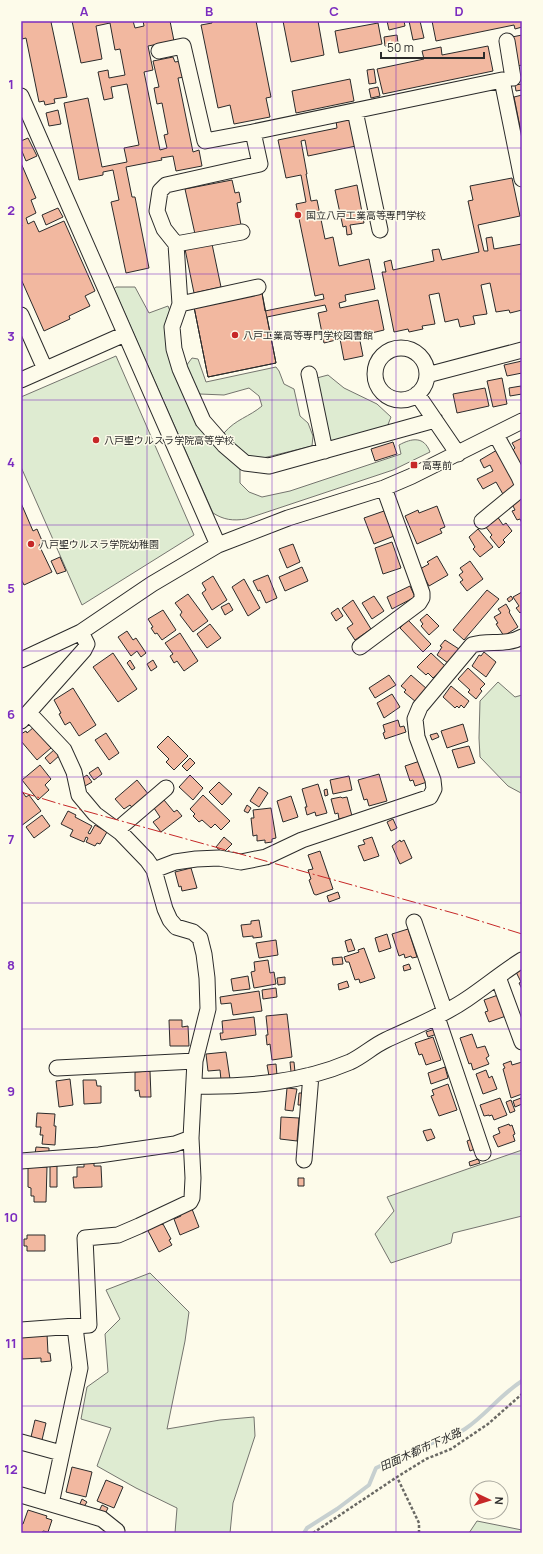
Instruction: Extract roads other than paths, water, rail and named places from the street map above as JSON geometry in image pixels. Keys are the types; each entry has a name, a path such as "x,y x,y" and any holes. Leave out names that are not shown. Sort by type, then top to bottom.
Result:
{"street":[{"path":"507,41 522,179"},
{"path":"159,51 183,46 205,141 512,78"},
{"path":"21,96 218,545"},
{"path":"355,111 380,230"},
{"path":"253,132 260,164 166,185 160,191 158,211 164,229 176,244 180,304 172,327 174,349 180,369 203,421 224,445 245,463 269,466 435,420"},
{"path":"176,244 242,232"},
{"path":"180,304 258,287"},
{"path":"21,315 42,363"},
{"path":"21,380 42,363 126,334"},
{"path":"21,343 42,363"},
{"path":"406,348 419,355 426,367 427,375 422,388 417,394 411,398 396,399 390,397 384,392 376,380 377,365 385,353 392,350 406,348"},
{"path":"427,375 522,350"},
{"path":"309,374 325,451"},
{"path":"417,394 458,454"},
{"path":"21,660 81,632 152,584 218,545 288,518 384,488 458,454 522,421"},
{"path":"482,521 521,489 522,484 496,434"},
{"path":"360,647 419,603 422,598 422,593 384,488"},
{"path":"21,1330 89,1325 85,1238 118,1235 190,1202 192,1198 194,1178 192,1138 195,1061 208,1010 207,978 200,938 193,932 176,927 170,920 165,909 154,870 117,830 95,814 79,795 74,772 64,750 25,717 84,650 87,644 81,632"},
{"path":"154,870 175,862 196,859 219,858 241,862 266,857 302,840 419,802 430,797 434,789 433,780 417,737 415,719 420,707 472,645 481,642 498,643 514,641 522,637"},
{"path":"117,830 166,788"},
{"path":"414,922 483,1153"},
{"path":"195,1086 229,1087 263,1084 311,1075 351,1061 384,1041 441,1015 467,999 522,960"},
{"path":"498,977 522,1042"},
{"path":"57,1068 195,1061"},
{"path":"304,1160 311,1075"},
{"path":"21,1161 99,1155 175,1144 192,1138"},
{"path":"51,1504 80,1368 75,1327"},
{"path":"21,1442 61,1453"},
{"path":"21,1495 102,1520 117,1531"}],"waterway":[{"name":"田面木都市下水路","path":"304,1533 307,1528 337,1509 369,1485 376,1468 462,1431 514,1386 522,1381"}],"place":[{"name":"国立八戸工業高等専門学校","path":"298,215"},
{"name":"八戸工業高等専門学校図書館","path":"235,335"},
{"name":"八戸聖ウルスラ学院高等学校","path":"96,440"},
{"name":"高専前","path":"414,465"},
{"name":"八戸聖ウルスラ学院幼稚園","path":"31,544"}]}
